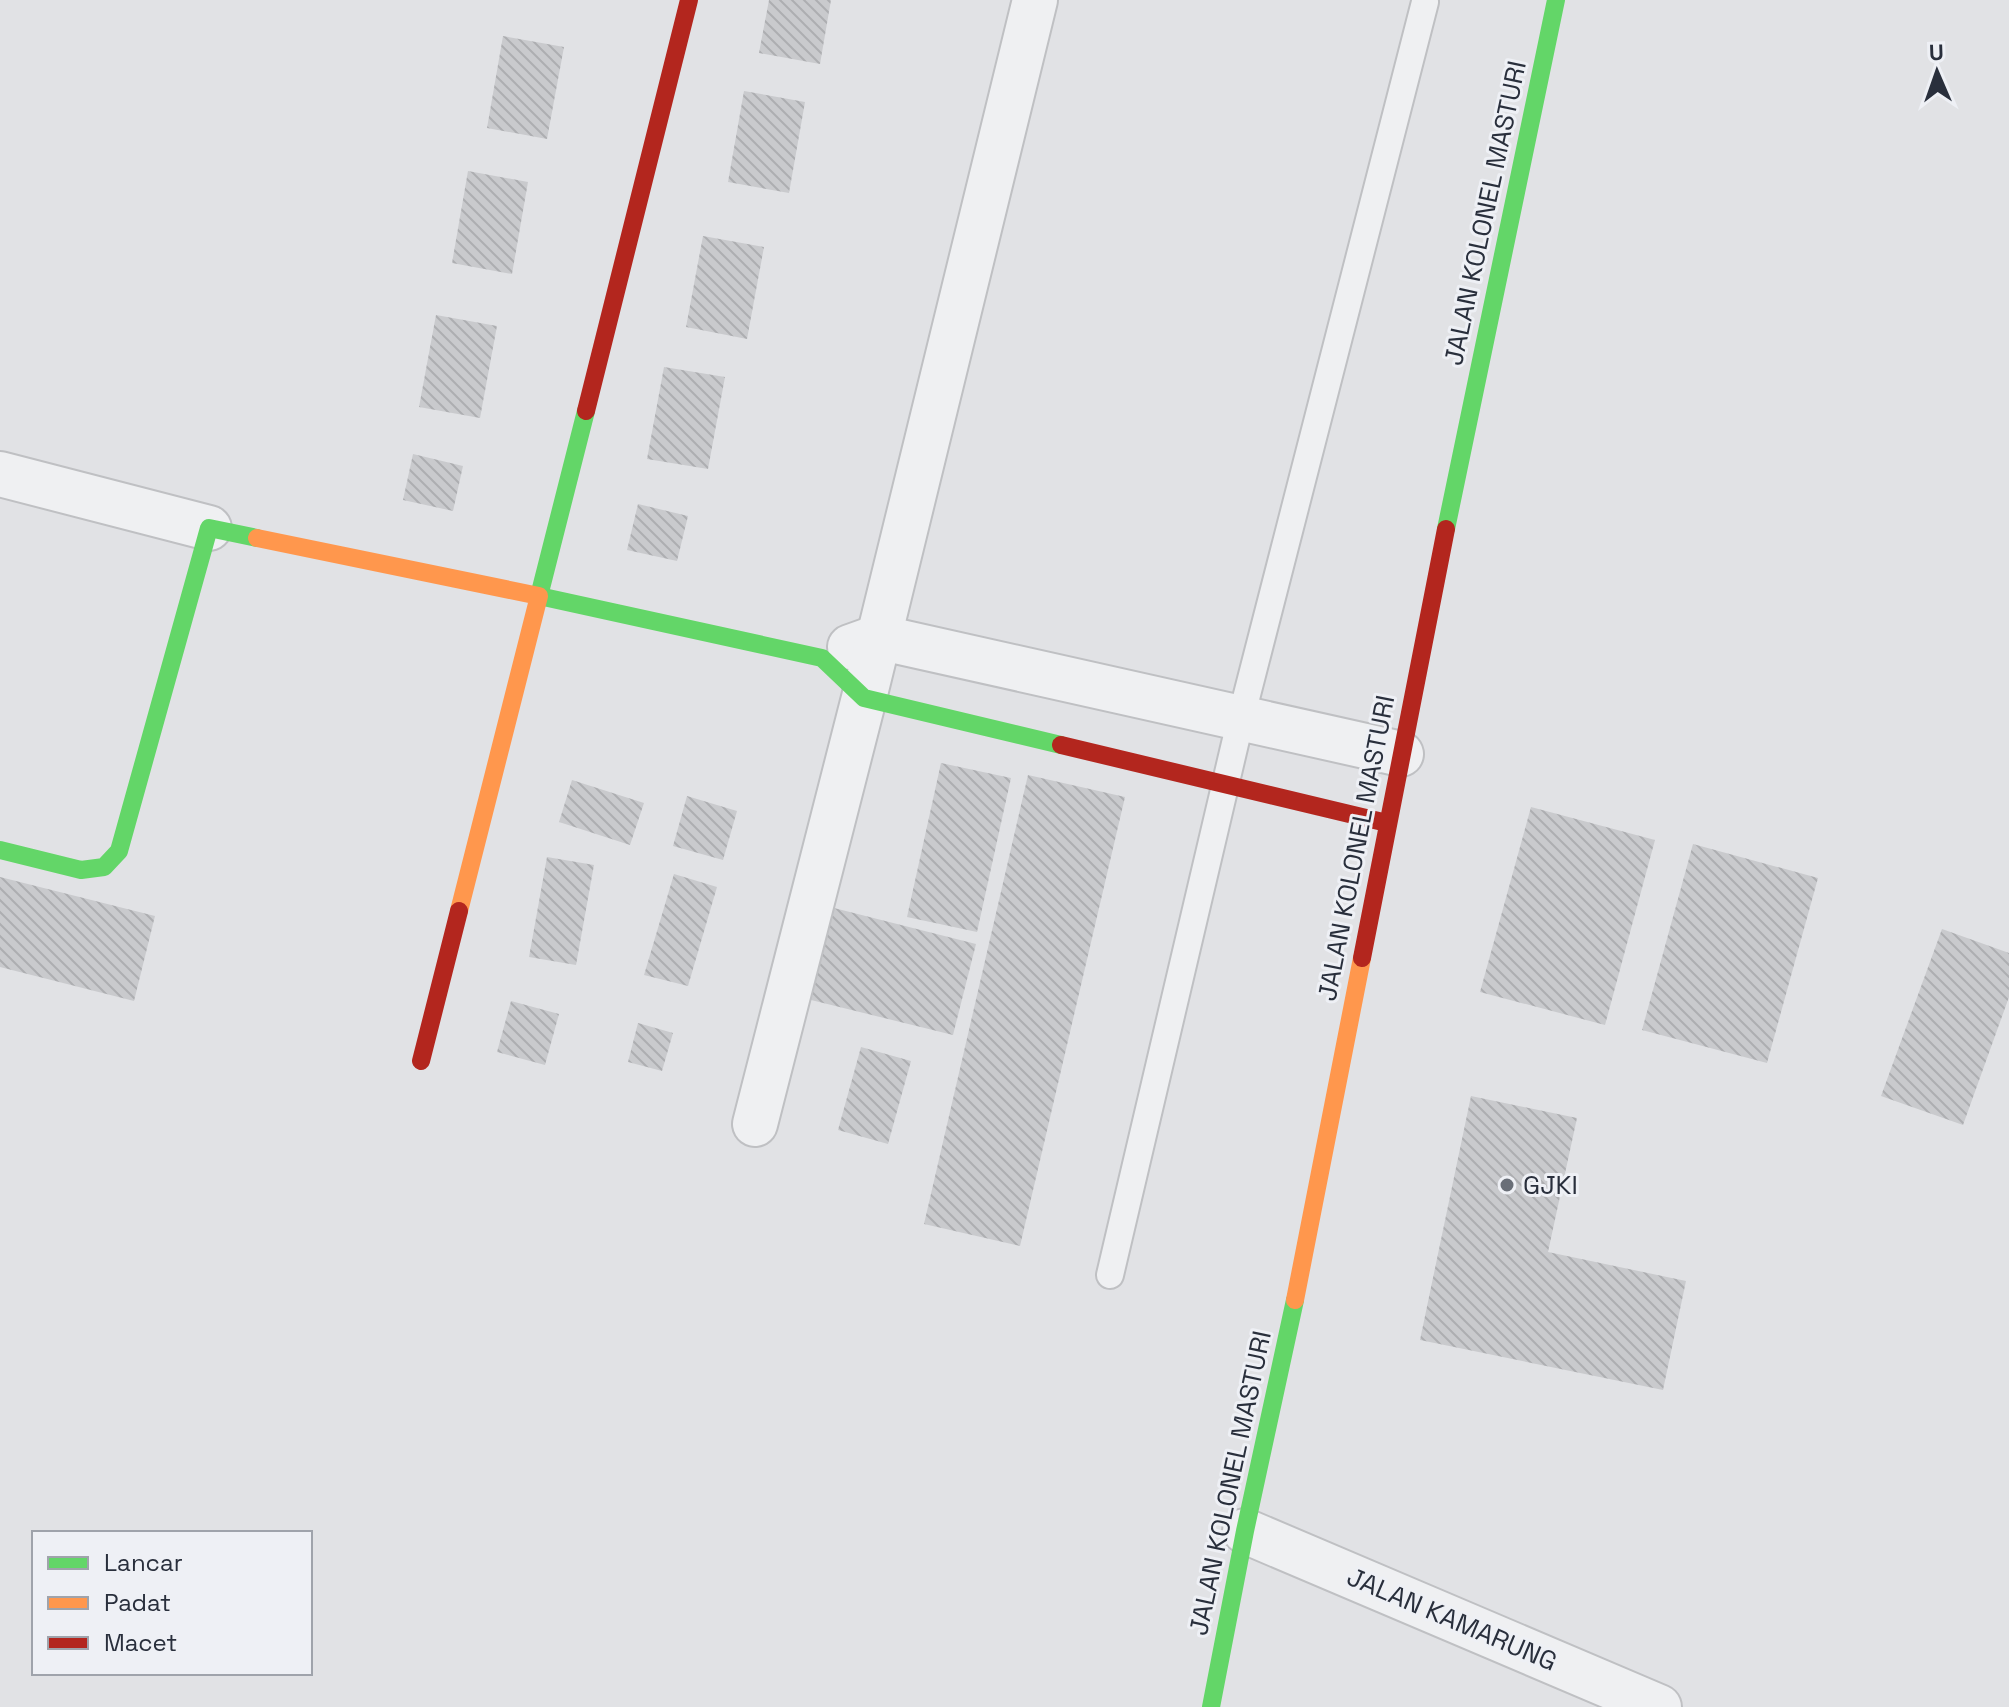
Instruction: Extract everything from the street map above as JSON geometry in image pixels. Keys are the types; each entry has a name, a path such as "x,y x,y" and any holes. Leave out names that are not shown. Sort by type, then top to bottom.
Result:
{"street":[{"path":"421,1061 689,0"},
{"path":"755,1124 864,698 1035,0"},
{"name":"JALAN KOLONEL MASTURI","path":"1211,1707 1245,1531 1283,1360 1387,823 1556,0"},
{"path":"0,474 209,528 822,658 864,698 1387,823"},
{"path":"0,850 81,870 104,867 119,851 209,528"},
{"path":"822,658 878,637 1401,754"},
{"name":"JALAN KAMARUNG","path":"1245,1531 1659,1707"}],"lane":[{"path":"1110,1275 1241,718 1425,2"}],"building":[{"path":"769,0 831,0 820,64 759,53"},
{"path":"503,36 564,47 547,139 487,128"},
{"path":"744,91 805,102 789,193 728,182"},
{"path":"468,171 528,182 512,274 452,263"},
{"path":"703,236 764,247 747,339 686,327"},
{"path":"436,315 497,326 480,418 419,407"},
{"path":"664,367 725,377 708,469 647,459"},
{"path":"413,454 463,466 453,511 403,500"},
{"path":"638,504 688,516 677,561 627,550"},
{"path":"941,763 1011,778 977,932 907,917"},
{"path":"1028,775 1125,797 1020,1246 924,1224"},
{"path":"572,780 644,803 630,845 559,822"},
{"path":"687,796 737,811 723,860 673,846"},
{"path":"1531,807 1655,840 1605,1025 1480,992"},
{"path":"1693,844 1818,878 1767,1063 1642,1030"},
{"path":"547,857 594,865 576,965 529,957"},
{"path":"674,874 717,887 688,986 644,975"},
{"path":"0,877 155,916 134,1001 0,967"},
{"path":"834,908 976,944 953,1035 811,1000"},
{"path":"1942,929 2009,953 2009,997 1963,1125 1881,1096"},
{"path":"511,1001 559,1014 545,1065 497,1052"},
{"path":"638,1023 673,1033 662,1071 628,1062"},
{"path":"861,1047 911,1061 888,1144 838,1130"},
{"name":"GJKI","path":"1471,1096 1577,1118 1548,1252 1686,1281 1663,1390 1420,1340"}],"traffic: fast":[{"path":"1446,529 1556,0"},
{"path":"586,411 539,596 822,658 864,698 1061,745"},
{"path":"0,850 81,870 104,867 119,851 209,528 257,538"},
{"path":"1211,1707 1295,1300"}],"traffic: slow":[{"path":"257,538 539,596 459,911"},
{"path":"1295,1300 1362,958"}],"traffic: jam":[{"path":"586,411 689,0"},
{"path":"1362,958 1446,529"},
{"path":"1061,745 1387,823"},
{"path":"421,1061 459,911"}],"place":[{"name":"GJKI","path":"1507,1185"}]}
